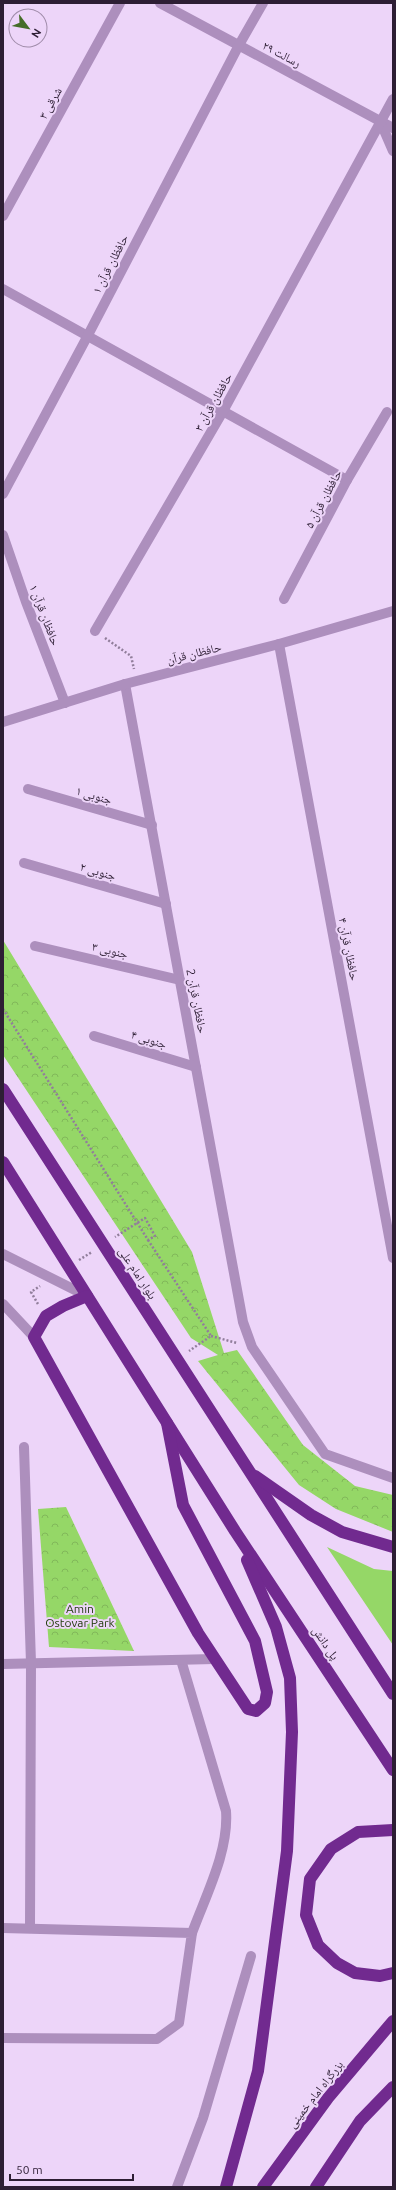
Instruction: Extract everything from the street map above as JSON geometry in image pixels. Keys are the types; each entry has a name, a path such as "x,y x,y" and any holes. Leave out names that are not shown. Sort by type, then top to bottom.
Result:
{"highway":[{"name":"بلوار امام علی","path":"3,1089 250,1472"},
{"path":"3,1162 235,1531 278,1634 290,1678 292,1732 288,1851 258,2072 226,2187"},
{"path":"87,1296 63,1306 46,1316 34,1337 214,1659 248,1709 256,1711 265,1703 267,1692 255,1641 183,1505 167,1423"},
{"path":"250,1472 311,1515 342,1532 393,1548"},
{"path":"250,1472 393,1694"},
{"name":"پل دانش","path":"235,1531 393,1770"},
{"path":"393,1830 358,1832 331,1848 310,1879 306,1914 318,1945 337,1963 355,1973 380,1976 393,1973"},
{"name":"بزرگراه امام خمینی","path":"263,2187 328,2098 393,2021"},
{"path":"316,2187 360,2122 393,2087"}],"street":[{"name":"۳ شرقی","path":"3,216 120,3"},
{"name":"رسالت ۲۹","path":"160,3 380,121 393,126"},
{"name":"حافظان قرآن ۱","path":"3,494 87,338 239,45 263,3"},
{"name":"حافظان قرآن ۳","path":"95,631 222,413 393,99"},
{"path":"380,121 393,151"},
{"path":"3,290 222,413 347,480"},
{"name":"حافظان قرآن ۵","path":"284,599 347,480 387,412"},
{"name":"حافظان قرآن ۱","path":"3,535 26,602 65,703"},
{"name":"حافظان قرآن","path":"3,722 125,684 279,644 393,611"},
{"name":"حافظان قرآن ۴","path":"279,644 393,1258"},
{"name":"حافظان قرآن 2","path":"125,684 243,1322 252,1347 325,1454 393,1478"},
{"name":"جنوبی ۱","path":"28,789 152,825"},
{"name":"جنوبی ۲","path":"24,863 166,904"},
{"name":"جنوبی ۳","path":"35,946 180,980"},
{"name":"جنوبی ۴","path":"94,1036 196,1067"},
{"path":"3,1254 87,1296"},
{"path":"3,1304 34,1337"},
{"path":"24,1447 31,1663 30,1927"},
{"path":"3,1664 214,1659"},
{"path":"3,2038 157,2039 179,2023 192,1933 223,1848 227,1828 226,1811 181,1660"},
{"path":"3,1928 30,1927 192,1933"},
{"path":"177,2187 203,2118 251,1956"}],"path":[{"path":"95,631 131,656 137,681"},
{"path":"3,1009 148,1240 211,1336 252,1347"},
{"path":"111,1240 145,1218 155,1236 148,1240"},
{"path":"78,1261 98,1248"},
{"path":"39,1305 31,1292 44,1283"},
{"path":"177,1359 211,1336"}],"green space":[{"path":"3,940 192,1252 224,1353 237,1350 303,1445 355,1486 393,1495 393,1532 336,1509 299,1485 198,1361 218,1355 191,1338 3,1055"},
{"name":"Amin Ostovar Park","path":"66,1507 134,1651 49,1647 38,1509"},
{"path":"327,1547 374,1569 393,1571 393,1645"}]}
